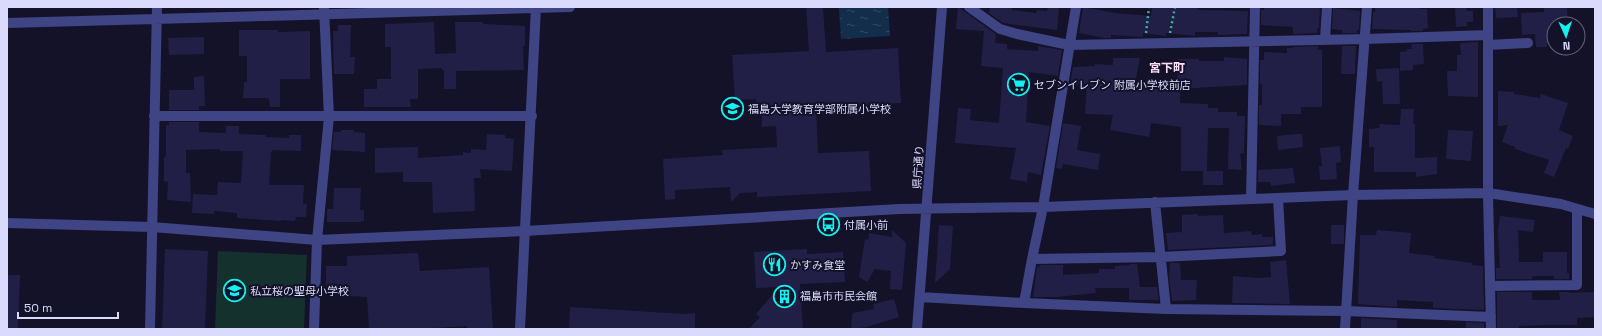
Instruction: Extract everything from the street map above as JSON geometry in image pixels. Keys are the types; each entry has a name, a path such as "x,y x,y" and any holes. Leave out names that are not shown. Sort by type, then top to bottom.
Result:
{"street":[{"path":"150,329 157,7"},
{"path":"7,23 324,11 570,7"},
{"name":"県庁通り","path":"917,329 942,7"},
{"path":"969,7 1000,29 1024,36 1070,45 1254,42 1488,35"},
{"path":"1024,303 1043,207 1076,7"},
{"path":"1251,199 1255,7"},
{"path":"1325,39 1326,7"},
{"path":"1345,329 1367,7"},
{"path":"1488,7 1488,193 1491,329"},
{"path":"520,329 532,116 536,8"},
{"path":"314,329 317,240 329,117 324,11"},
{"path":"1488,45 1528,44"},
{"path":"154,116 532,116"},
{"path":"7,223 152,227 317,240 525,231 891,210 1043,207 1278,198 1488,193 1561,204 1595,214"},
{"path":"1032,259 1161,257 1281,251 1278,198"},
{"path":"1155,202 1166,309"},
{"path":"1491,286 1577,285 1577,209"},
{"path":"920,297 1166,309 1346,311 1491,317"}],"path":[{"path":"1145,44 1149,7"},
{"path":"1169,43 1174,7"}],"green space":[{"path":"218,251 307,255 304,329 215,329"}],"water":[{"path":"888,7 890,36 841,39 839,8"}],"building":[{"path":"806,7 823,7 826,52 898,48 901,103 816,107 818,153 869,151 871,191 757,197 757,192 740,193 731,202 730,187 675,190 675,199 665,200 663,159 723,155 722,150 777,147 776,126 762,127 762,115 757,115 756,99 735,100 732,55 809,51"},
{"path":"958,7 996,34 995,43 1007,44 1007,49 1038,51 1038,46 1062,50 1058,76 1029,72 1026,122 1050,126 1041,175 1028,172 1027,182 1010,179 1016,148 955,143 958,108 971,109 970,120 999,123 1003,68 981,66 984,31 956,29"},
{"path":"990,7 1012,7 1012,10 1036,13 1037,10 1047,11 1048,7 1059,7 1057,30 1003,23 989,13"},
{"path":"1083,7 1115,13 1151,16 1152,7 1198,7 1198,10 1248,11 1247,34 1218,35 1218,32 1195,32 1195,36 1166,33 1166,36 1143,33 1143,37 1111,35 1111,38 1105,38 1079,33"},
{"path":"1264,7 1320,7 1319,28 1317,28 1317,33 1293,34 1293,27 1261,25 1261,10 1264,10"},
{"path":"1375,7 1420,7 1420,9 1427,9 1428,28 1423,29 1423,31 1372,29 1373,12 1375,12"},
{"path":"1455,7 1466,7 1467,11 1473,11 1473,22 1467,22 1467,26 1456,27"},
{"path":"1495,7 1517,7 1518,17 1496,18"},
{"path":"1544,7 1567,7 1568,16 1546,16 1546,47 1536,47 1535,34 1522,35 1521,13 1544,12"},
{"path":"1333,8 1360,11 1359,30 1357,30 1357,33 1342,33 1342,30 1332,29"},
{"path":"434,22 435,54 456,53 455,22 483,22 483,24 525,26 525,46 523,46 524,70 456,71 456,89 444,89 444,70 442,70 442,68 418,69 418,99 410,99 411,107 364,107 364,89 377,89 377,79 391,79 391,47 385,47 385,24"},
{"path":"338,25 351,25 350,57 355,57 354,74 334,74 333,31 338,31"},
{"path":"239,30 278,30 278,32 310,31 310,79 280,79 280,107 270,107 268,98 243,98 244,82 247,82 247,56 239,56"},
{"path":"204,37 204,54 169,55 168,38"},
{"path":"1478,42 1478,97 1448,96 1447,71 1457,71 1457,55 1461,55 1460,43"},
{"path":"1411,44 1423,44 1424,64 1413,65 1413,70 1400,71 1400,52 1407,51 1406,49 1412,49"},
{"path":"1318,46 1318,50 1322,50 1322,107 1301,107 1301,114 1281,114 1281,126 1259,125 1259,105 1262,105 1260,60 1264,60 1264,52 1287,53 1287,48"},
{"path":"1342,46 1356,46 1355,74 1341,74"},
{"path":"1224,57 1247,59 1247,85 1177,89 1178,59 1224,61"},
{"path":"1113,58 1140,58 1135,83 1180,92 1180,103 1208,104 1208,108 1218,108 1218,112 1237,112 1237,116 1245,116 1244,153 1240,154 1242,170 1228,169 1229,128 1208,128 1207,171 1223,171 1223,185 1203,185 1203,171 1181,171 1181,127 1151,123 1149,137 1110,130 1113,115 1085,114 1087,84 1070,85 1073,67 1095,66 1095,64 1113,65"},
{"path":"1399,68 1400,104 1383,104 1382,81 1377,82 1376,69"},
{"path":"204,76 205,106 199,106 199,110 169,110 169,90 194,90 194,77"},
{"path":"1498,91 1514,92 1514,94 1540,98 1541,94 1568,103 1559,130 1573,136 1568,149 1566,148 1554,177 1544,173 1549,160 1515,149 1515,147 1502,142 1508,125 1498,126"},
{"path":"1401,109 1414,109 1413,124 1415,124 1415,158 1437,157 1437,174 1416,177 1416,172 1374,172 1374,147 1369,147 1369,129 1380,128 1379,124 1400,125"},
{"path":"169,122 199,122 199,132 226,133 226,126 239,126 239,134 289,138 289,135 301,135 301,151 273,150 271,152 269,185 304,185 303,204 307,204 306,217 296,217 295,221 281,221 237,218 237,213 214,211 214,214 192,213 193,194 217,195 218,182 241,183 243,151 220,151 220,149 186,150 186,173 190,173 191,202 167,200 168,182 164,181 164,157 166,157 166,125 169,125"},
{"path":"1063,123 1081,126 1077,150 1100,154 1098,170 1063,164 1062,169 1056,168"},
{"path":"341,130 354,130 354,132 365,133 365,152 332,150 334,132 341,132"},
{"path":"1448,130 1473,131 1471,161 1446,159"},
{"path":"487,134 505,135 505,138 514,139 512,171 480,169 481,178 474,178 475,211 433,213 432,182 403,182 403,172 375,173 375,148 418,147 418,158 463,155 463,152 471,153 471,149 486,150"},
{"path":"1302,134 1303,147 1278,150 1277,136"},
{"path":"1340,146 1341,162 1336,163 1337,179 1320,180 1319,166 1322,166 1320,148"},
{"path":"1293,168 1295,183 1271,186 1270,182 1258,182 1258,170"},
{"path":"334,188 361,188 360,210 364,210 364,221 327,222 327,209 333,209"},
{"path":"1198,214 1198,216 1223,215 1224,233 1251,231 1252,235 1262,234 1262,237 1273,237 1273,245 1168,250 1166,233 1182,232 1182,215"},
{"path":"1500,216 1535,220 1533,232 1518,230 1519,262 1543,262 1543,252 1567,252 1567,273 1569,273 1569,279 1554,279 1554,276 1532,276 1532,279 1496,279 1496,268 1500,268 1498,231"},
{"path":"939,225 953,226 950,269 935,283"},
{"path":"1331,225 1344,225 1344,244 1331,244"},
{"path":"892,230 906,243 902,290 890,289 891,271 875,269 867,282 859,277 865,239 868,240 869,233 892,237"},
{"path":"1377,230 1411,233 1409,253 1435,256 1434,258 1473,263 1472,265 1483,266 1484,310 1433,308 1433,302 1397,300 1397,307 1358,304 1360,235 1376,235"},
{"path":"165,249 208,251 205,329 162,329"},
{"name":"福島市市民会館","path":"807,249 807,254 843,252 845,282 800,284 803,329 749,329 760,317 756,314 779,287 756,288 754,252"},
{"path":"418,253 420,271 489,267 493,329 467,329 467,326 417,329 369,329 367,297 349,296 349,286 326,286 326,266 347,266 347,256"},
{"path":"1286,260 1290,304 1232,303 1233,276 1258,278 1271,277 1270,262"},
{"path":"1170,263 1180,263 1181,280 1197,280 1196,300 1172,301 1169,279"},
{"path":"1137,264 1140,287 1157,287 1159,300 1129,300 1129,288 1095,288 1096,293 1056,297 1033,297 1037,267 1040,265 1063,265 1063,275 1099,273 1099,269 1115,269 1115,266"},
{"path":"7,275 20,275 18,329 7,329"},
{"path":"1497,292 1532,292 1532,300 1560,300 1559,292 1595,292 1595,317 1577,318 1577,325 1519,326 1519,329 1497,329"},
{"path":"894,299 899,317 867,327 852,329 851,323 853,313 874,309 873,304"},
{"path":"570,307 685,314 695,313 695,329 569,329"},
{"path":"1361,318 1397,320 1397,329 1361,329"},
{"path":"1466,322 1484,323 1484,329 1466,329"}],"place":[{"name":"セブンイレブン 附属小学校前店","path":"1018,85"},
{"name":"福島大学教育学部附属小学校","path":"733,109"},
{"name":"付属小前","path":"829,225"},
{"name":"かすみ食堂","path":"775,265"},
{"name":"私立桜の聖母小学校","path":"234,291"},
{"name":"福島市市民会館","path":"785,296"}],"district":[{"name":"宮下町","path":"1167,68"}]}
